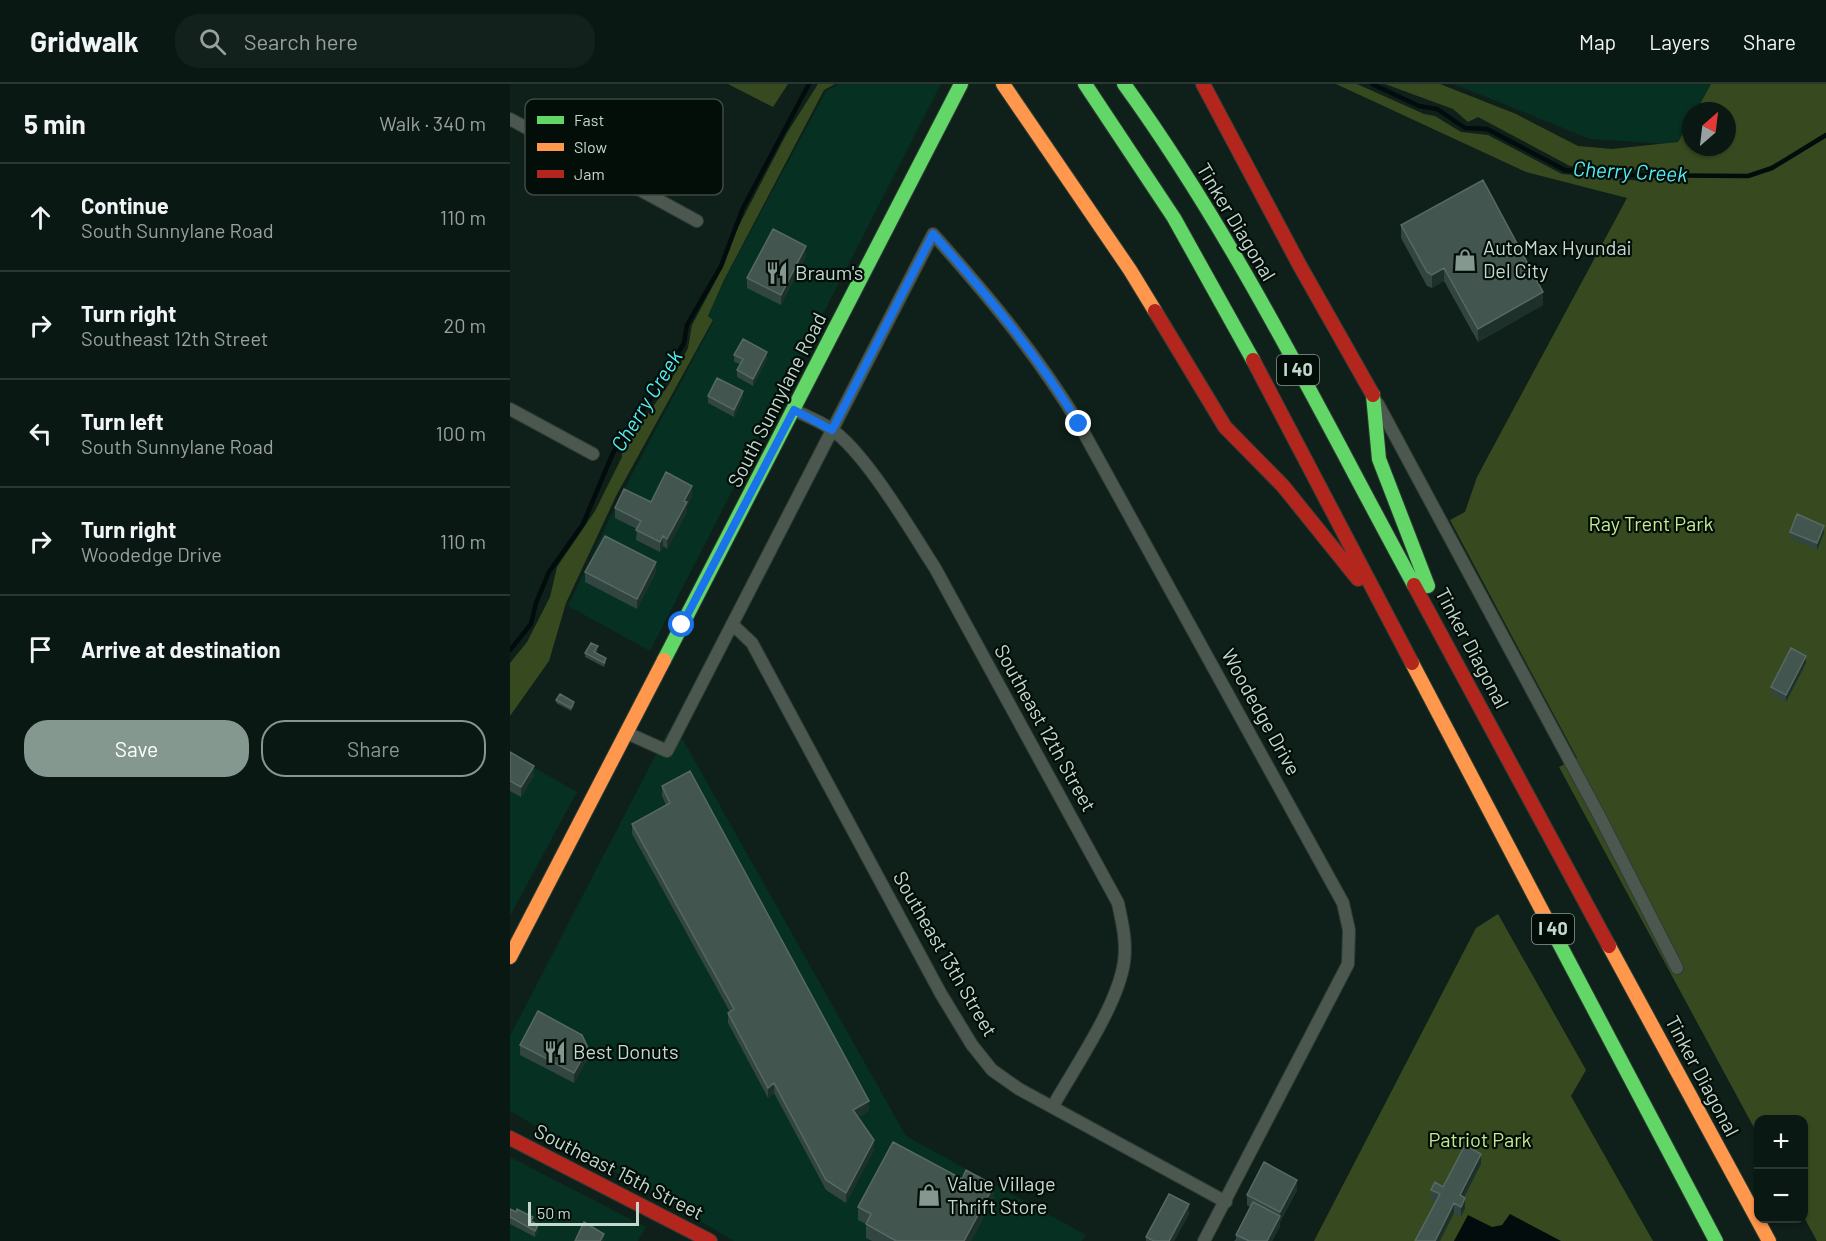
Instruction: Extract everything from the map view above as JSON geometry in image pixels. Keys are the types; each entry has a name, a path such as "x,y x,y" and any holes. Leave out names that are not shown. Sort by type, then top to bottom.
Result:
{"main road":[{"name":"South Sunnylane Road","path":"510,957 961,84"},
{"path":"1003,84 1130,270 1224,427 1283,486 1389,616"},
{"name":"I 40","path":"1085,84 1139,159 1185,233 1389,616 1716,1241"},
{"name":"Tinker Diagonal","path":"1124,84 1163,138 1250,283 1459,665 1769,1241"},
{"name":"Tinker Diagonal","path":"1203,84 1373,395"},
{"path":"1373,395 1379,459 1459,665"},
{"name":"Southeast 15th Street","path":"510,1138 711,1241"}],"street":[{"path":"510,120 525,128"},
{"path":"649,195 697,221"},
{"name":"Woodedge Drive","path":"832,430 933,234 1007,318 1046,369 1343,903 1349,930 1348,964 1204,1241"},
{"name":"Tinker Diagonal","path":"1373,395 1600,817 1677,968"},
{"path":"510,409 593,454"},
{"name":"Southeast 12th Street","path":"794,410 832,430 860,459 935,568 1118,903 1124,929 1124,962 1112,1000 1053,1106"},
{"path":"627,733 667,751 832,430"},
{"name":"Southeast 13th Street","path":"732,624 752,643 941,994 972,1045 992,1070 1019,1089 1226,1202"}],"shaded area":[{"path":"839,84 941,84 650,651 568,606 621,495 714,320 708,316 725,279 826,91"},
{"path":"1454,84 1711,84 1701,102 1682,102 1682,134 1678,141 1668,144 1590,139"},
{"path":"668,731 683,740 906,1136 1086,1235 1082,1241 734,1241 510,1111 510,1036"},
{"path":"510,754 577,792 510,916"},
{"path":"510,1157 646,1227 638,1241 510,1241"},
{"path":"1510,1214 1561,1241 1454,1241 1468,1215 1492,1227 1502,1225"}],"green space":[{"path":"728,84 788,84 773,107"},
{"path":"818,84 835,84 824,90 724,280 708,316 713,320 616,496 566,603 549,661 510,716 510,663 527,642 550,597 557,567 595,511 622,457 625,444 669,384 688,348 692,325 723,267 734,235 787,133"},
{"name":"Ray Trent Park","path":"1336,84 1357,84 1424,114 1435,116 1461,132 1488,135 1562,174 1642,181 1652,170 1600,170 1570,166 1478,117 1468,122 1453,109 1385,84 1440,84 1516,114 1578,146 1612,149 1678,142 1682,135 1682,156 1736,156 1736,102 1701,102 1711,84 1826,84 1826,1241 1817,1241 1807,1223 1808,1115 1754,1115 1754,1128 1559,767 1577,758 1450,520 1465,512 1477,477 1627,198 1526,172"},
{"name":"Patriot Park","path":"1498,914 1586,1070 1571,1096 1653,1241 1314,1241 1476,928"}],"building":[{"name":"AutoMax Hyundai Del City","path":"1483,180 1543,292 1478,329 1444,268 1432,275 1427,272 1401,225"},
{"path":"773,229 806,246 781,295 747,278"},
{"path":"743,339 767,352 753,379 737,370 743,359 734,355"},
{"path":"717,378 743,391 734,410 708,396"},
{"path":"666,472 692,486 684,501 687,502 667,539 663,536 660,542 636,530 641,521 615,508 624,489 651,502"},
{"path":"1797,514 1824,526 1817,543 1790,532"},
{"path":"605,536 656,562 637,599 585,572"},
{"path":"591,643 598,646 594,652 606,658 604,663 585,653"},
{"path":"1791,648 1806,656 1786,695 1771,687"},
{"path":"560,694 574,702 571,708 556,700"},
{"path":"510,752 534,766 521,787 510,781"},
{"path":"690,771 869,1101 853,1110 874,1140 846,1193 826,1180 774,1083 768,1088 728,1013 734,1009 632,824 670,803 662,786"},
{"path":"538,1011 582,1035 588,1048 574,1073 520,1045"},
{"name":"Value Village Thrift Store","path":"893,1142 962,1179 966,1170 994,1185 964,1241 896,1241 866,1224 871,1214 858,1207"},
{"path":"1465,1145 1481,1154 1460,1195 1465,1198 1461,1207 1454,1203 1435,1241 1415,1241 1440,1194 1431,1190 1435,1182 1443,1187"},
{"path":"1264,1162 1297,1180 1280,1212 1247,1195"},
{"path":"1169,1194 1189,1204 1169,1241 1154,1241 1146,1237"},
{"path":"1253,1202 1280,1216 1267,1241 1249,1241 1236,1235"},
{"path":"510,1209 516,1212 517,1209 533,1217 531,1221 538,1225 535,1231 510,1217"},
{"path":"584,1222 604,1234 600,1241 575,1241"}],"waterway":[{"name":"Cherry Creek","path":"510,650 531,624 536,603 549,572 583,524 613,453 626,432 634,426 684,343 687,325 721,266 743,208 809,84"},
{"name":"Cherry Creek","path":"1372,84 1419,106 1437,109 1465,128 1487,129 1565,170 1607,175 1748,176 1772,168 1826,135"}],"traffic: fast":[{"path":"664,660 961,84"},
{"path":"1085,84 1174,218 1253,360"},
{"path":"1124,84 1165,143 1241,267 1312,393 1414,585"},
{"path":"1373,395 1379,459 1428,586"},
{"path":"1549,924 1716,1241"}],"traffic: slow":[{"path":"1003,84 1130,270 1155,311"},
{"path":"510,957 664,660"},
{"path":"1412,663 1549,924"},
{"path":"1609,946 1769,1241"}],"traffic: jam":[{"path":"1203,84 1300,266 1373,395"},
{"path":"1155,311 1225,427"},
{"path":"1253,360 1412,663"},
{"path":"1225,427 1283,486 1358,579"},
{"path":"1414,585 1609,946"},
{"path":"510,1138 710,1241"}],"place":[{"name":"AutoMax Hyundai Del City","path":"1465,260"},
{"name":"Braum's","path":"777,273"},
{"name":"Best Donuts","path":"555,1052"},
{"name":"Value Village Thrift Store","path":"929,1195"}],"route":[{"path":"682,625 794,410 832,430 933,234 1007,318 1046,369 1079,424"}]}
